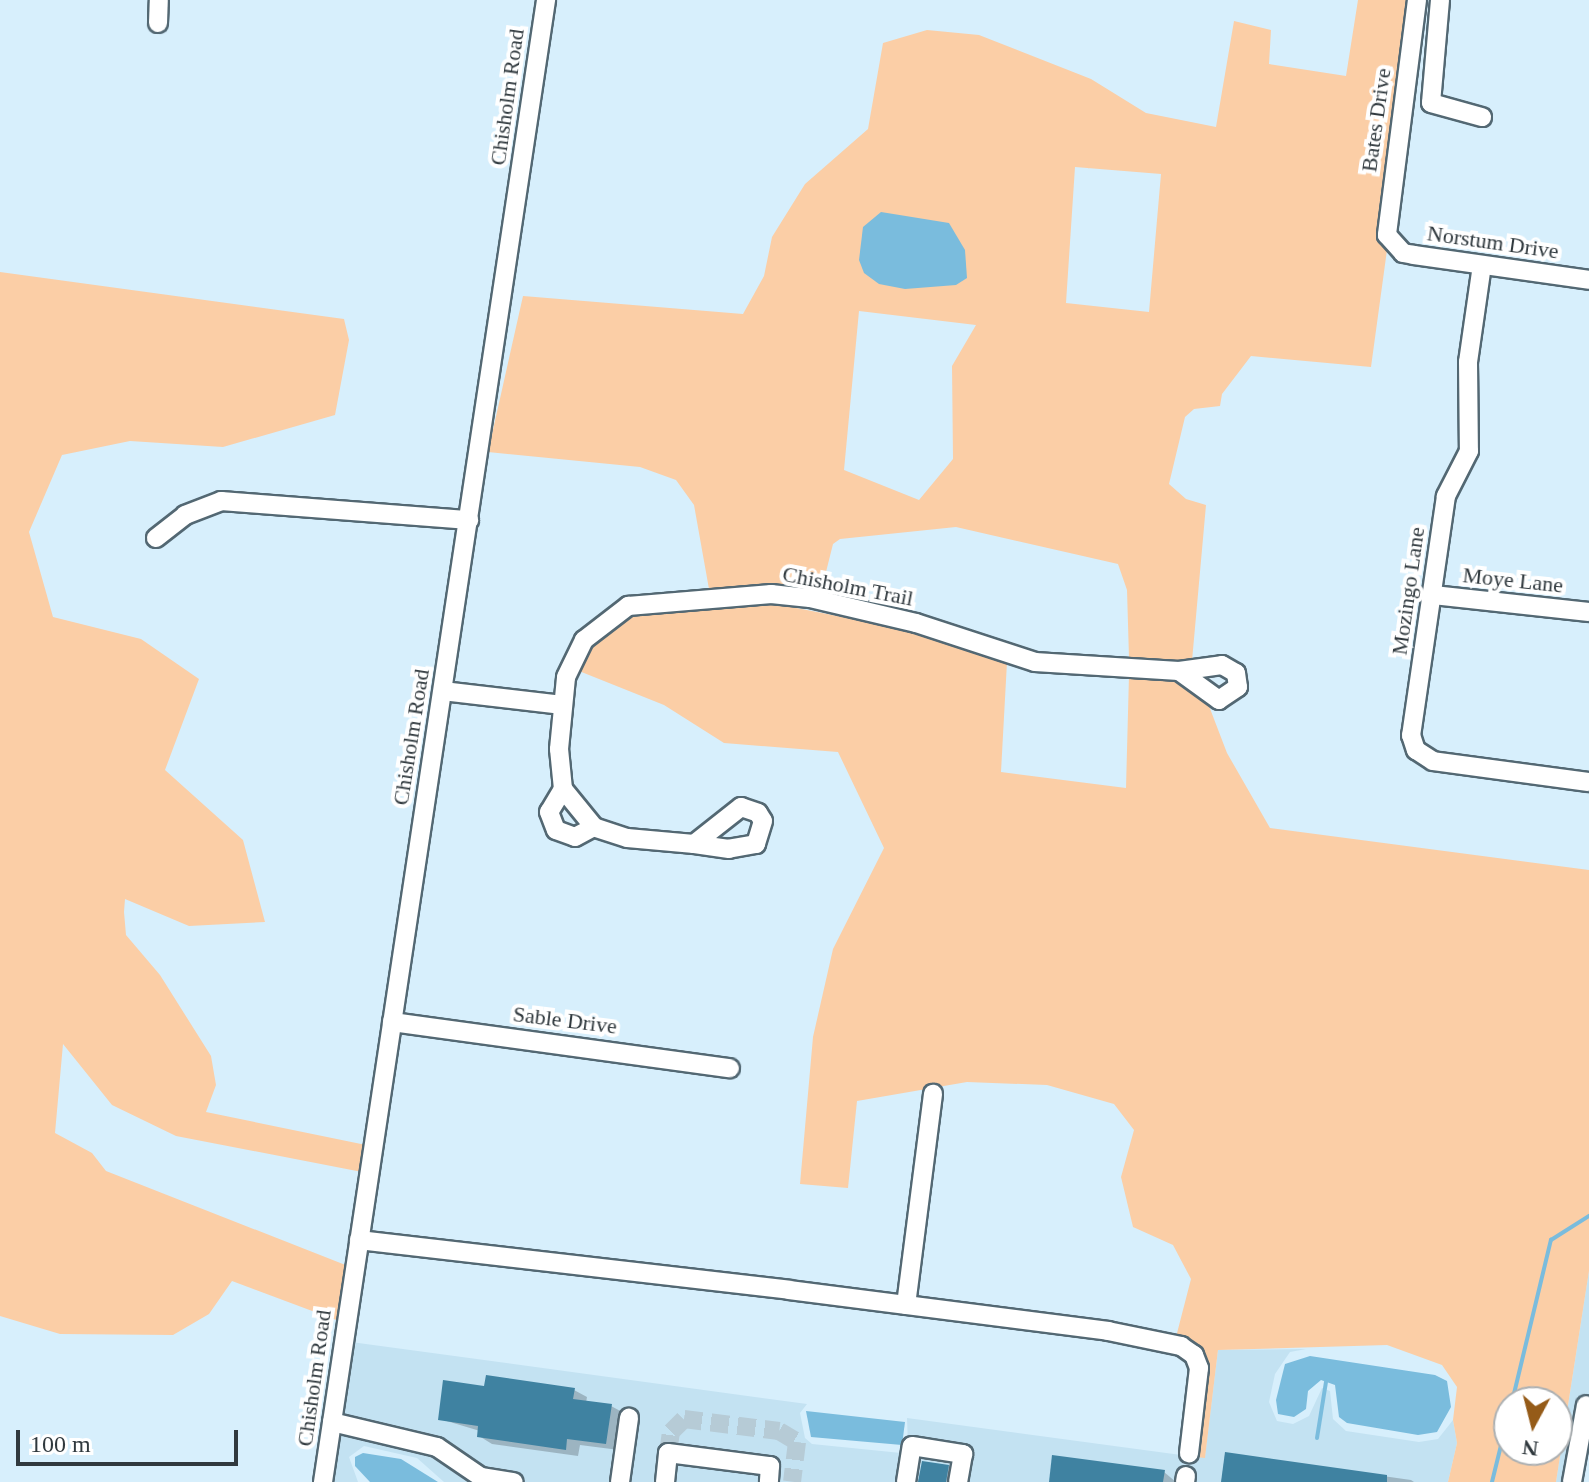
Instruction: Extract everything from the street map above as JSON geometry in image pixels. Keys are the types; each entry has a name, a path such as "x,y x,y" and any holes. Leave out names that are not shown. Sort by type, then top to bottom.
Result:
{"street":[{"path":"158,23 159,0"},
{"name":"Chisholm Road","path":"323,1482 546,0"},
{"name":"Bates Drive","path":"1393,244 1386,224 1417,0"},
{"path":"1440,0 1431,103 1482,117"},
{"name":"Norstum Drive","path":"1393,244 1414,255 1589,280"},
{"name":"Mozingo Lane","path":"1482,265 1468,362 1469,451 1446,496 1411,735 1416,750 1433,761 1589,782"},
{"path":"156,538 185,515 221,501 469,520"},
{"name":"Chisholm Trail","path":"694,844 627,838 594,827 575,837 556,830 549,812 563,789 562,705 566,677 584,640 628,606 771,594 916,623 1035,662 1179,671"},
{"name":"Moye Lane","path":"1433,595 1589,612"},
{"path":"443,691 562,705"},
{"path":"563,789 594,827"},
{"name":"Sable Drive","path":"392,1022 730,1068"},
{"path":"906,1305 933,1094"},
{"path":"359,1240 1108,1331 1181,1346 1194,1355 1199,1368 1189,1453"},
{"path":"1572,1482 1586,1405"},
{"path":"620,1482 629,1418"},
{"path":"332,1422 437,1447 481,1477 514,1482"},
{"path":"906,1482 912,1446 963,1454 958,1482"},
{"path":"665,1482 668,1453 770,1466 769,1482"}],"shaded area":[{"path":"1358,0 1409,0 1378,223 1387,250 1371,367 1251,356 1222,394 1220,406 1194,409 1185,417 1169,484 1186,499 1206,505 1192,661 1129,658 1127,590 1118,564 956,527 840,539 833,544 821,592 772,586 709,589 694,505 676,480 640,467 488,452 523,296 743,314 764,276 772,237 805,184 868,129 883,43 927,30 979,35 1091,79 1146,113 1216,127 1234,21 1271,30 1269,64 1346,76","holes":["1075,167 1161,174 1149,312 1066,303","859,311 976,325 952,366 953,459 919,500 844,470"]},
{"path":"0,272 344,319 349,340 335,415 223,447 130,441 62,455 29,532 53,617 141,639 199,679 165,770 243,840 265,922 189,926 125,899 124,912 126,935 160,975 211,1056 216,1085 206,1112 366,1145 362,1172 176,1136 112,1105 63,1044 55,1133 92,1153 106,1171 348,1266 339,1321 232,1281 209,1314 173,1335 60,1334 0,1316"},
{"path":"771,603 914,631 1007,662 1001,772 1126,788 1129,675 1176,680 1209,706 1227,753 1270,828 1589,870 1589,1271 1571,1386 1493,1386 1493,1466 1559,1466 1556,1482 1448,1482 1457,1443 1453,1420 1457,1387 1442,1365 1387,1345 1218,1350 1205,1458 1196,1457 1206,1369 1176,1337 1191,1279 1173,1245 1133,1227 1121,1177 1134,1130 1114,1104 1047,1085 967,1082 857,1101 848,1188 800,1184 813,1037 833,949 884,848 838,752 724,743 664,705 579,671 590,646 630,615"},
{"path":"1589,1271 1589,1397 1580,1396 1573,1436 1571,1386"},
{"path":"351,1342 807,1404 800,1413 805,1438 812,1444 901,1453 908,1446 907,1418 1181,1455 1181,1460 1195,1462 1196,1457 1205,1457 1218,1350 1306,1349 1290,1352 1275,1374 1269,1402 1277,1421 1293,1424 1309,1416 1322,1388 1330,1391 1333,1419 1346,1431 1419,1442 1438,1439 1453,1420 1457,1443 1448,1482 1193,1482 1194,1469 1180,1466 1178,1482 444,1482 417,1458 364,1446 349,1457 358,1482 331,1482"},
{"path":"1559,1466 1568,1466 1565,1482 1556,1482"}],"water":[{"path":"881,212 949,223 965,250 967,278 956,285 905,289 879,284 864,273 859,260 863,227"},
{"path":"1310,1356 1435,1375 1447,1381 1451,1407 1437,1432 1418,1435 1347,1423 1339,1417 1335,1385 1321,1380 1308,1391 1306,1409 1294,1417 1278,1414 1276,1400 1285,1364"},
{"path":"806,1411 905,1422 902,1445 811,1437"},
{"path":"363,1453 401,1459 438,1482 370,1482 355,1466 355,1457"}],"building":[{"path":"486,1375 575,1388 573,1399 612,1404 606,1444 567,1439 566,1450 477,1437 478,1426 438,1420 443,1380 484,1386"},
{"path":"1225,1452 1387,1475 1387,1482 1221,1482"},
{"path":"1052,1455 1165,1470 1163,1482 1049,1482"},
{"path":"922,1461 949,1465 946,1482 918,1482"}],"waterway":[{"path":"1516,1386 1551,1240 1589,1216"},
{"path":"1317,1438 1326,1382"},
{"path":"1492,1482 1496,1466"}],"tunnel":[{"path":"668,1453 671,1432 684,1419 779,1431 797,1442 792,1482"}]}
